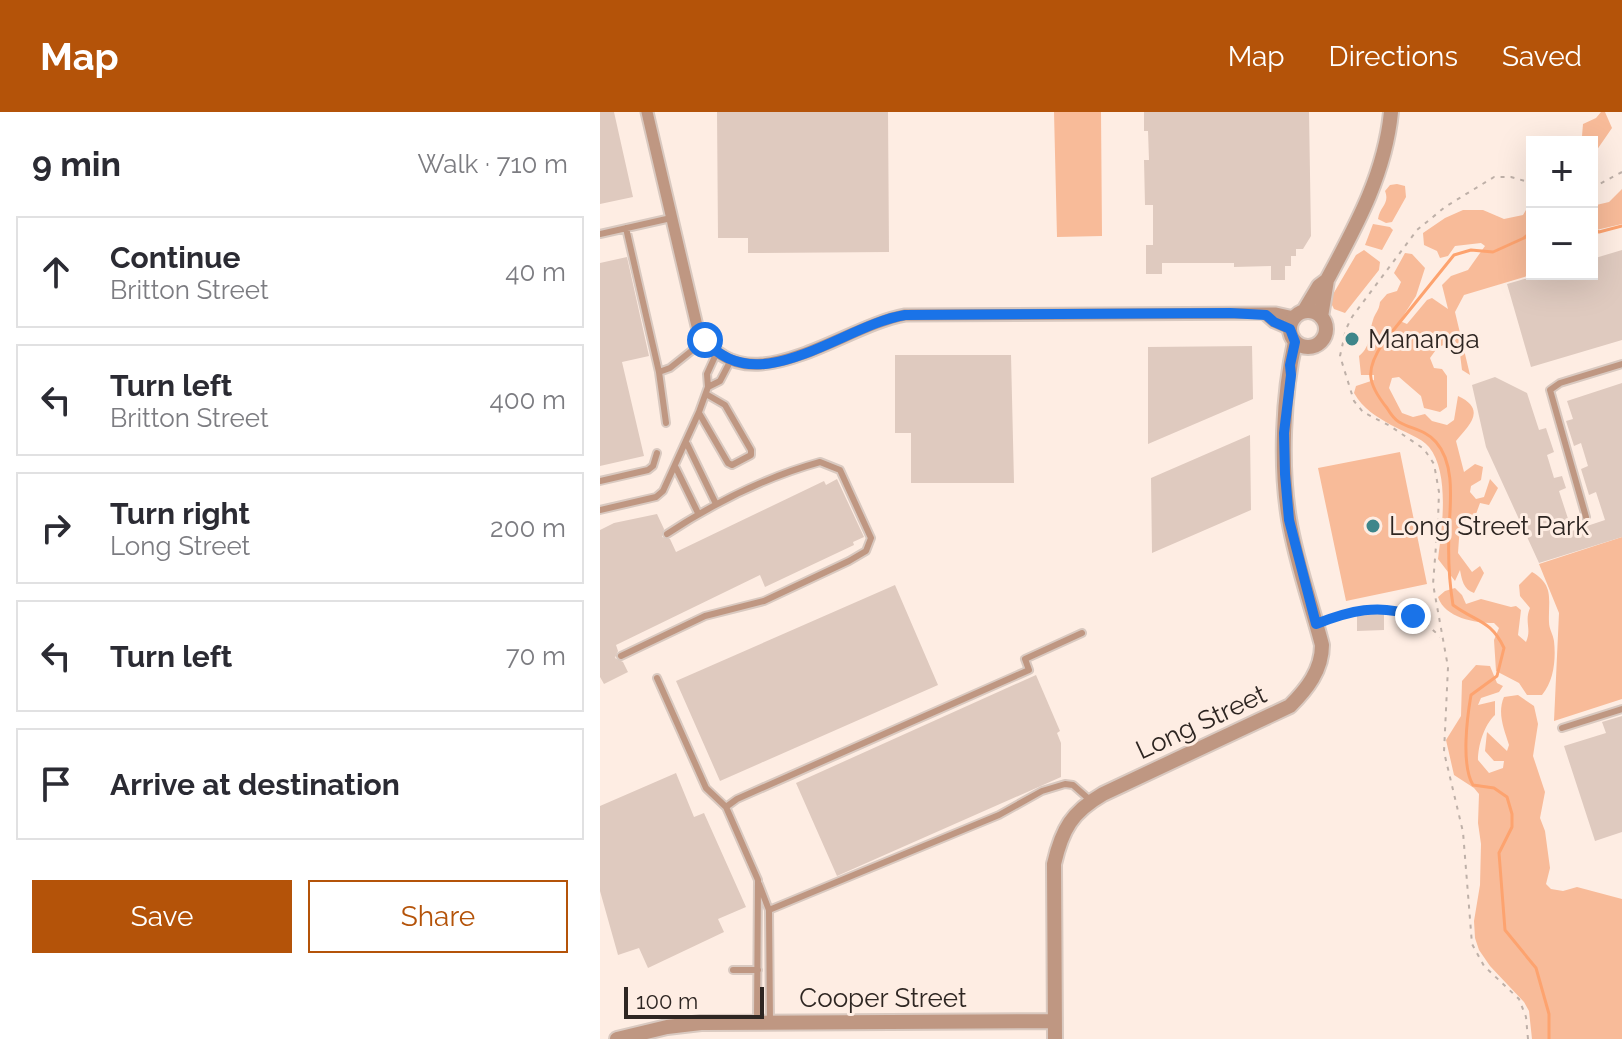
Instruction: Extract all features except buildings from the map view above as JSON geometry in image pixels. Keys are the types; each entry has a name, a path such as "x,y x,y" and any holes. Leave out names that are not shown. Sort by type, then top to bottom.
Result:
{"street":[{"path":"647,112 694,315 705,340 717,352 747,365 772,365 883,320 905,315 1230,313 1266,315 1274,322 1296,325 1316,313 1321,317"},
{"name":"Long Street","path":"1291,375 1311,346 1324,335 1321,317 1327,280 1374,188 1391,112"},
{"name":"Long Street","path":"1055,1039 1054,864 1060,838 1068,822 1090,801 1290,706 1304,693 1315,675 1322,655 1288,505 1284,433 1296,325 1319,286 1327,280"},
{"path":"1296,325 1311,346"},
{"name":"Cooper Street","path":"620,1038 679,1025 1055,1021"}],"lane":[{"path":"600,234 671,218"},
{"path":"626,228 659,372 666,423"},
{"path":"659,372 670,368 705,340"},
{"path":"600,510 656,497 663,491 687,444 707,390 707,374 717,352"},
{"path":"707,390 720,381 731,360"},
{"path":"1586,517 1550,390 1560,383 1622,364"},
{"path":"699,412 728,463 732,465 751,455 725,405 707,390"},
{"path":"687,444 716,504"},
{"path":"600,481 648,470 653,466 657,453"},
{"path":"621,656 705,616 764,601 849,561 866,551 871,538 840,470 820,462 789,471 716,504 667,534"},
{"path":"676,468 698,513"},
{"path":"726,807 737,799 1029,670 1025,659 1082,633"},
{"path":"657,678 706,788 726,807 769,910 764,1022"},
{"path":"1562,728 1622,709"},
{"path":"769,910 999,815 1042,791 1065,784 1073,785 1090,801"},
{"path":"758,880 758,970 764,1022"},
{"path":"733,970 758,970"}],"path":[{"path":"1598,185 1622,172"},
{"path":"1526,181 1494,177 1445,207 1417,230 1352,317 1340,356 1349,389 1363,412 1408,437 1424,449 1434,464 1439,492 1433,584 1448,667 1444,752 1463,832 1472,944 1484,966 1519,999 1526,1017 1528,1039"},
{"path":"1316,624 1348,612 1387,609 1413,616 1429,626 1442,640"}],"shaded area":[{"path":"1054,112 1101,112 1102,236 1057,237"},
{"path":"1605,112 1612,128 1598,148 1598,136 1582,136 1583,124"},
{"path":"1390,185 1405,186 1406,197 1392,222 1386,223 1378,219 1386,199 1385,191"},
{"path":"1622,189 1622,224 1598,230 1598,205 1609,202"},
{"path":"1463,210 1483,210 1504,219 1523,215 1526,210 1526,276 1464,295 1455,312 1470,375 1462,370 1459,346 1455,341 1438,347 1430,358 1434,368 1442,369 1447,376 1447,407 1440,412 1424,408 1421,396 1399,377 1392,378 1389,388 1402,413 1413,417 1425,414 1432,421 1447,425 1454,420 1458,396 1472,407 1473,418 1456,441 1464,472 1475,464 1483,467 1481,480 1471,486 1470,492 1476,499 1484,497 1490,479 1498,488 1489,505 1480,503 1476,514 1460,524 1458,553 1472,572 1480,566 1484,573 1474,593 1465,587 1460,570 1455,581 1438,559 1443,501 1436,458 1426,444 1375,415 1354,393 1356,386 1374,380 1374,375 1361,375 1359,356 1368,344 1380,302 1387,294 1397,291 1401,282 1394,273 1405,253 1412,254 1425,268 1416,296 1400,321 1407,324 1432,298 1448,309 1442,285 1451,276 1468,270 1485,246 1481,243 1455,246 1448,256 1440,258 1437,251 1424,245 1423,233"},
{"path":"1373,224 1393,230 1382,250 1365,245"},
{"path":"1364,250 1380,262 1379,270 1345,313 1334,309 1332,296 1356,255"},
{"name":"Long Street Park","path":"1400,452 1427,584 1346,601 1318,468"},
{"path":"1622,537 1622,699 1554,721 1559,613 1539,564"},
{"path":"1532,572 1547,588 1549,625 1554,641 1553,670 1542,695 1527,695 1519,683 1496,671 1494,640 1499,628 1494,623 1478,622 1454,614 1438,597 1455,588 1466,604 1481,599 1516,606 1521,610 1518,635 1526,642 1530,608 1520,596 1519,585"},
{"path":"1476,665 1490,666 1497,683 1503,686 1499,692 1481,698 1478,705 1495,701 1495,715 1485,730 1478,754 1478,760 1489,773 1503,768 1504,761 1494,761 1485,751 1487,732 1507,751 1509,745 1501,715 1504,697 1518,695 1534,706 1538,724 1533,756 1545,792 1540,818 1550,868 1546,884 1551,889 1563,891 1577,887 1622,899 1622,1039 1532,1039 1529,1011 1524,1002 1479,950 1474,921 1480,885 1479,794 1454,775 1446,740 1461,716 1462,681"}],"waterway":[{"path":"1598,232 1622,226"},
{"path":"1526,236 1493,252 1471,250 1454,255 1383,343 1373,361 1371,376 1375,391 1394,418 1428,435 1442,451 1450,485 1449,559 1453,605 1494,632 1504,648 1497,676 1471,695 1467,766 1473,785 1494,788 1507,797 1512,827 1499,853 1505,930 1536,968 1549,1014 1549,1039"}],"place":[{"name":"Mananga","path":"1352,339"},
{"name":"Long Street Park","path":"1373,526"}],"route":[{"path":"705,340 724,356 755,366 772,365 883,320 905,315 1266,315 1290,329 1295,342 1284,433 1285,474 1289,520 1316,624 1348,612 1375,609 1413,616"}]}
